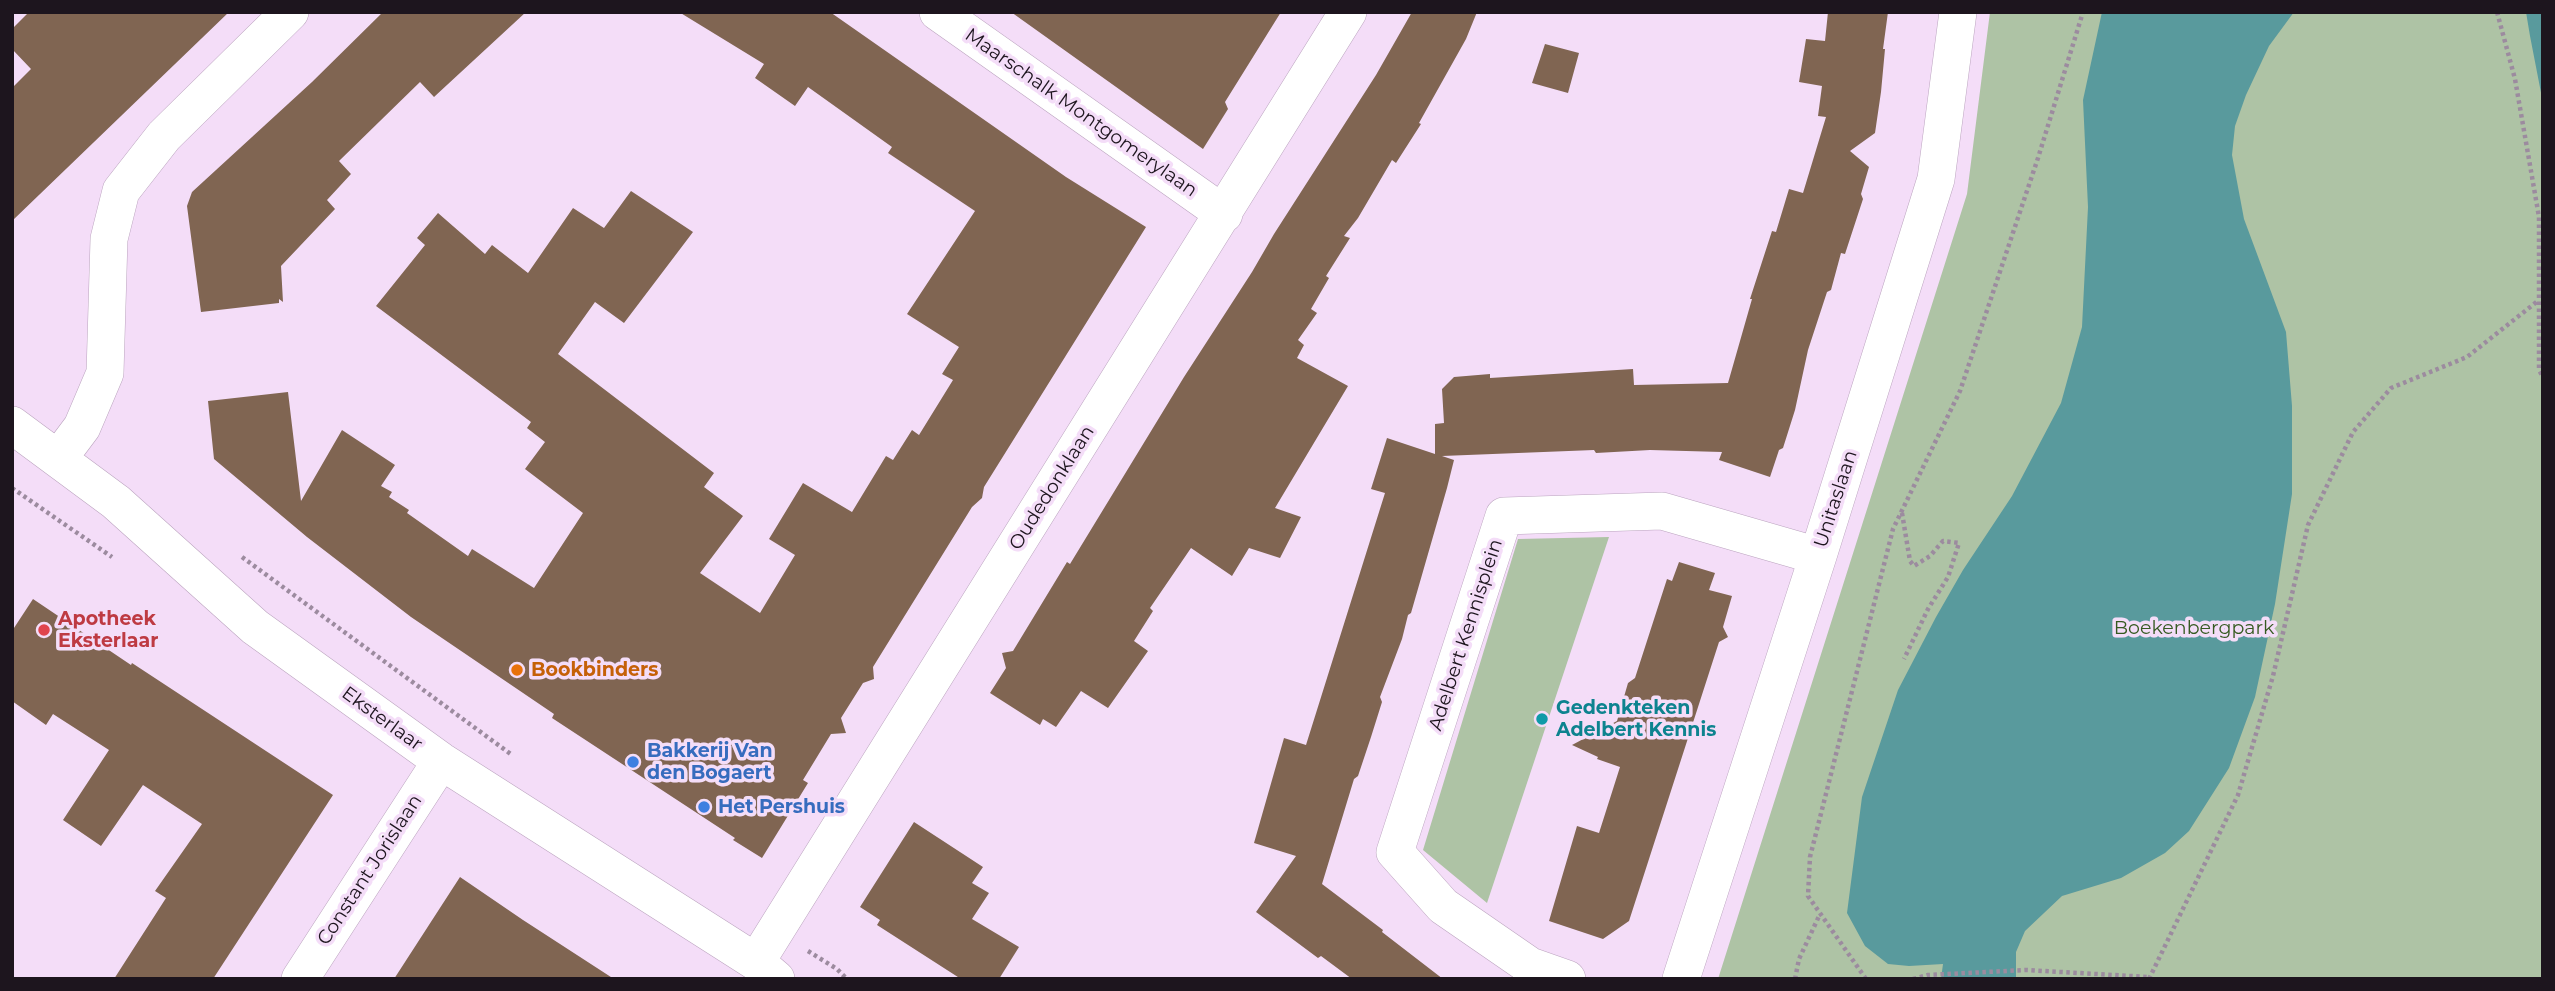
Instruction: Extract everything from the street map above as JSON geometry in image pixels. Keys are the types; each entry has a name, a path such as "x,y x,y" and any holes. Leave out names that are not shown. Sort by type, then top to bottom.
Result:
{"street":[{"path":"58,460 82,427 106,373 109,239 121,191 164,136 290,12"},
{"name":"Maarschalk Montgomerylaan","path":"938,12 1224,214"},
{"name":"Oudedonklaan","path":"766,970 776,930 1348,12"},
{"name":"Unitaslaan","path":"1681,979 1937,179 1958,12"},
{"name":"Eksterlaar","path":"12,425 116,502 255,627 441,761 766,970"},
{"name":"Adelbert Kennisplein","path":"1567,979 1530,966 1443,906 1395,852 1504,516 1662,511 1818,556"},
{"name":"Constant Jorislaan","path":"300,979 441,761"}],"path":[{"path":"1866,979 1808,896 1810,857 1893,529 1960,391 2038,158 2083,12"},
{"path":"2497,12 2515,79 2541,224 2539,370 2543,377"},
{"path":"1913,979 1928,975 2026,970 2148,978 2178,922 2238,795 2273,676 2308,525 2353,432 2391,388 2467,357 2539,300"},
{"path":"1902,512 1913,566 1930,556 1943,541 1959,543 1948,577 1928,609 1905,659"},
{"path":"241,556 267,578 522,762"},
{"path":"1794,979 1821,913"},
{"path":"776,930 837,969 847,979"}],"green space":[{"name":"Boekenbergpark","path":"1990,12 2543,12 2543,979 1718,979 1967,194"},
{"path":"1609,537 1487,903 1423,850 1518,539"}],"shaded area":[{"path":"2102,12 2294,12 2269,46 2246,95 2235,126 2232,155 2244,219 2286,332 2292,406 2292,494 2275,604 2255,697 2229,768 2189,831 2165,853 2121,878 2062,896 2025,931 2016,952 2016,979 1941,979 1943,964 1888,964 1865,946 1847,913 1862,797 1898,690 1963,570 2012,496 2061,403 2082,327 2088,207 2083,100"},
{"path":"2526,12 2543,12 2543,103 2530,36"}],"building":[{"path":"29,12 229,12 12,221 12,88 31,69 12,49 12,29"},
{"path":"383,12 526,12 434,97 420,82 339,161 351,174 327,200 335,209 281,266 283,302 279,299 279,303 201,312 187,206 192,192 312,82"},
{"path":"679,12 830,12 1066,177 1146,227 984,487 982,498 972,507 873,667 874,679 863,683 841,718 846,733 831,734 803,780 808,783 762,858 552,718 554,714 411,617 307,537 214,459 208,401 288,392 301,501 342,430 395,465 381,486 392,492 389,497 409,510 407,513 468,556 472,549 534,588 583,513 525,469 545,442 527,428 531,422 376,306 425,245 417,238 438,213 485,254 492,245 528,273 573,208 604,228 631,191 693,232 624,323 595,302 558,354 714,473 704,487 743,516 700,573 760,613 795,555 769,539 803,483 852,512 886,456 893,460 912,430 919,435 953,380 942,374 959,347 907,314 975,211 888,153 892,147 808,87 795,106 755,78 764,64"},
{"path":"1011,12 1281,12 1225,102 1228,109 1203,149"},
{"path":"1412,12 1477,12 1466,39 1419,123 1421,124 1396,163 1392,160 1358,218 1344,236 1350,238 1326,276 1329,278 1311,309 1317,313 1298,340 1304,345 1297,358 1348,386 1275,508 1301,517 1280,558 1249,548 1232,576 1191,548 1150,608 1153,611 1134,641 1148,651 1108,708 1081,691 1056,727 1043,719 1040,725 990,693 1006,668 1002,653 1013,651 1067,562 1070,564 1184,377 1376,75"},
{"path":"1828,12 1888,12 1881,92 1875,133 1850,151 1869,167 1861,194 1863,199 1845,254 1841,253 1831,290 1827,292 1808,350 1795,410 1770,477 1719,460 1722,452 1650,450 1596,453 1594,450 1442,456 1454,460 1447,488 1411,613 1408,615 1380,697 1382,702 1358,776 1354,779 1322,884 1443,979 1352,979 1321,956 1318,958 1256,912 1296,856 1254,843 1284,738 1306,745 1385,493 1371,489 1387,438 1435,454 1435,424 1444,423 1442,389 1454,377 1490,374 1490,378 1633,369 1634,385 1728,383 1750,299 1772,231 1776,232 1789,189 1803,193 1826,117 1818,116 1822,86 1799,82 1806,39 1825,41"},
{"path":"1545,44 1579,53 1568,93 1532,83"},
{"path":"1679,562 1715,573 1709,590 1732,596 1723,627 1728,637 1719,642 1629,921 1603,939 1549,921 1577,826 1599,833 1620,767 1597,759 1598,757 1572,745 1617,721 1628,683 1635,678 1667,579 1672,581"},
{"path":"33,599 333,795 213,979 114,979 166,898 155,891 202,824 143,785 101,846 63,820 109,750 53,714 46,725 12,701 12,631"},
{"path":"914,822 983,867 972,883 989,893 972,919 1019,947 999,979 961,979 877,925 880,920 860,907"},
{"path":"460,877 523,920 614,979 394,979"}],"place":[{"name":"Apotheek Eksterlaar","path":"44,630"},
{"name":"Bookbinders","path":"517,670"},
{"name":"Gedenkteken Adelbert Kennis","path":"1542,719"},
{"name":"Bakkerij Van den Bogaert","path":"633,762"},
{"name":"Het Pershuis","path":"704,807"}]}
